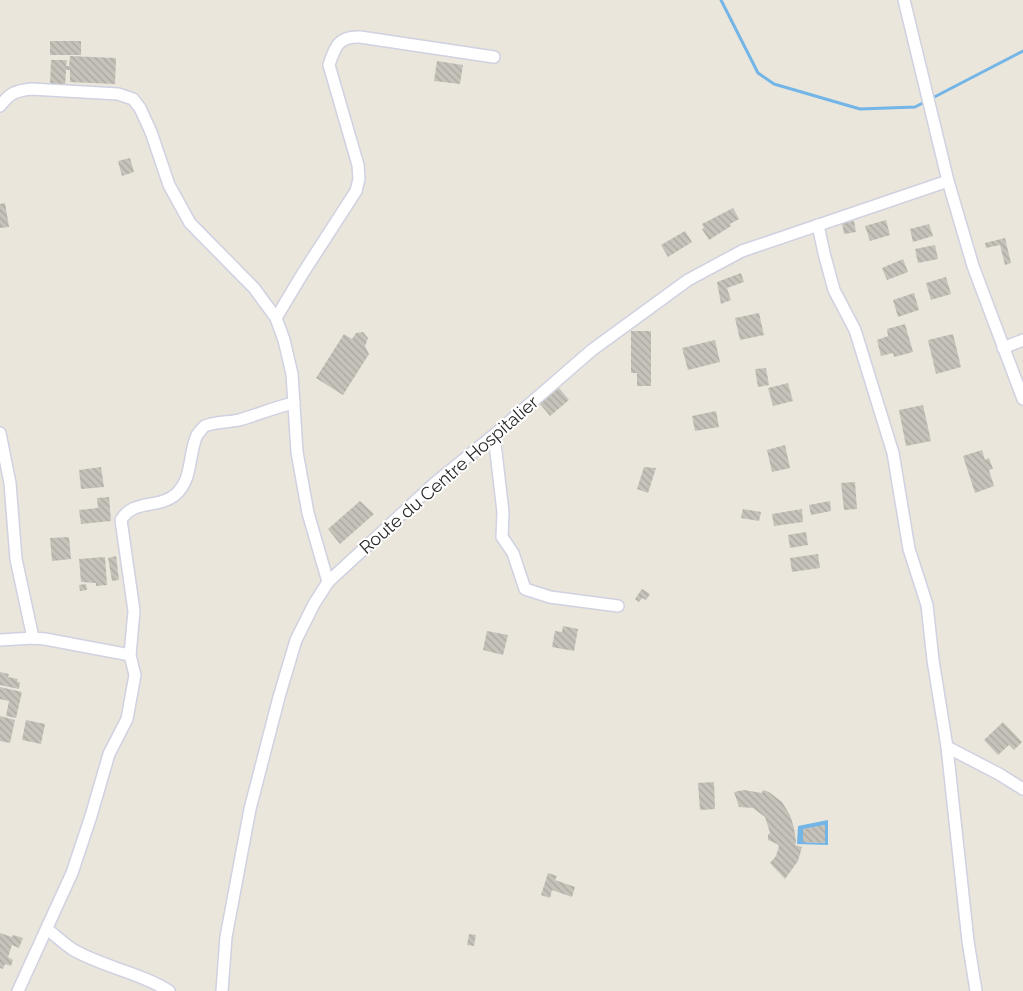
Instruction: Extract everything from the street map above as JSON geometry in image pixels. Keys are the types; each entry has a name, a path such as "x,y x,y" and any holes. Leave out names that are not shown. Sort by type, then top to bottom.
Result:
{"street":[{"path":"904,0 948,181 973,266 1023,399"},
{"path":"276,318 302,273 356,191 358,165 330,65 338,43 349,36 360,36 494,56"},
{"path":"0,106 8,95 31,89 118,94 133,99 140,108 169,185 190,223 254,288 276,318 284,340 292,374 297,452 308,513 328,582"},
{"name":"Route du Centre Hospitalier","path":"222,991 226,936 252,800 296,640 314,604 328,582 435,483 494,435 592,350 688,280 742,252 948,181"},
{"path":"818,225 834,290 855,330 893,453 910,548 927,605 933,660 947,747 968,941 976,991"},
{"path":"1004,348 1023,340"},
{"path":"18,991 72,873 109,754 127,719 135,675 130,654 134,611 121,520 124,514 134,507 173,497 180,490 189,471 194,444 198,434 205,426 251,417 294,403"},
{"path":"0,433 10,483 16,559 33,638"},
{"path":"494,435 503,512 502,537 513,553 526,589 550,597 618,606"},
{"path":"0,640 33,638 130,654"},
{"path":"947,747 999,774 1023,789"},
{"path":"47,929 70,948 156,983 169,991"}],"water":[{"path":"828,820 828,845 797,844 798,826","holes":["825,825 825,843 803,842 804,829"]}],"building":[{"path":"50,41 81,41 81,55 50,55"},
{"path":"70,56 116,58 115,84 70,82 70,70 66,70 65,87 50,86 51,60 67,60 66,66 69,66"},
{"path":"437,61 463,65 460,84 434,81"},
{"path":"130,158 134,172 122,176 118,161"},
{"path":"5,203 9,227 0,228 0,204"},
{"path":"733,208 739,219 709,240 702,229 704,228 702,224"},
{"path":"886,220 890,235 870,241 865,226"},
{"path":"854,221 856,232 844,234 842,223"},
{"path":"929,224 933,236 913,242 910,229"},
{"path":"685,231 692,242 668,257 661,245"},
{"path":"1005,238 1011,263 1005,265 1000,245 986,248 985,243"},
{"path":"935,245 938,259 918,263 915,249"},
{"path":"903,259 908,272 887,280 882,268"},
{"path":"741,273 744,282 727,288 731,300 721,304 717,282"},
{"path":"946,277 951,294 931,300 926,283"},
{"path":"914,293 919,310 898,317 893,300"},
{"path":"759,313 764,335 740,340 735,318"},
{"path":"905,324 913,352 894,357 893,353 881,356 877,340 888,336 887,329"},
{"path":"631,331 651,331 651,386 637,386 637,373 631,373"},
{"path":"363,332 368,338 365,346 369,354 343,395 316,378 344,334 352,339 356,333"},
{"path":"953,334 961,367 936,374 928,340"},
{"path":"715,340 720,362 688,370 682,348"},
{"path":"766,368 769,385 758,387 755,369"},
{"path":"788,383 793,401 773,406 768,388"},
{"path":"559,388 569,400 550,416 540,404"},
{"path":"923,405 931,441 906,446 899,410"},
{"path":"716,411 719,427 695,431 692,416"},
{"path":"785,445 790,468 772,472 767,450"},
{"path":"982,450 985,460 989,458 993,469 989,470 994,486 975,493 963,456"},
{"path":"101,467 104,487 81,489 79,470"},
{"path":"644,467 656,468 648,493 637,489"},
{"path":"855,482 857,509 844,510 841,483"},
{"path":"109,497 111,521 81,524 79,510 98,508 97,498"},
{"path":"360,501 374,514 340,544 328,529"},
{"path":"830,501 831,511 811,515 809,505"},
{"path":"743,509 761,512 759,521 741,518"},
{"path":"802,509 803,522 774,526 772,514"},
{"path":"806,532 808,545 790,548 788,535"},
{"path":"69,537 71,559 52,561 50,538"},
{"path":"818,554 820,568 792,572 790,558"},
{"path":"116,556 119,580 112,581 108,558"},
{"path":"105,557 107,585 96,586 96,583 81,582 79,559"},
{"path":"86,584 87,590 80,591 79,585"},
{"path":"642,589 650,594 646,600 642,598 639,602 635,599"},
{"path":"563,626 578,629 574,651 552,647 555,631 562,632"},
{"path":"487,631 508,635 503,655 483,650"},
{"path":"0,672 9,674 8,677 18,679 17,682 20,682 19,689 0,685"},
{"path":"0,687 22,692 16,718 6,716 9,701 0,699"},
{"path":"0,716 15,720 10,743 0,741"},
{"path":"26,720 45,724 41,744 22,740"},
{"path":"1003,722 1022,742 1014,750 1009,745 998,755 984,740"},
{"path":"714,782 715,809 700,810 698,783"},
{"path":"744,790 762,793 763,790 769,792 782,802 790,815 794,828 795,845 802,847 798,861 785,879 770,863 776,856 779,846 768,840 770,833 765,817 753,808 739,807 734,792"},
{"path":"825,825 825,843 803,842 803,829"},
{"path":"548,873 557,876 555,880 575,887 572,897 552,890 550,898 541,895"},
{"path":"0,933 23,938 19,948 12,945 8,957 13,960 11,966 5,964 3,969 0,968"},
{"path":"469,934 476,935 474,946 467,945"}],"waterway":[{"path":"721,0 758,73 774,84 860,109 915,107 1023,51"}]}
